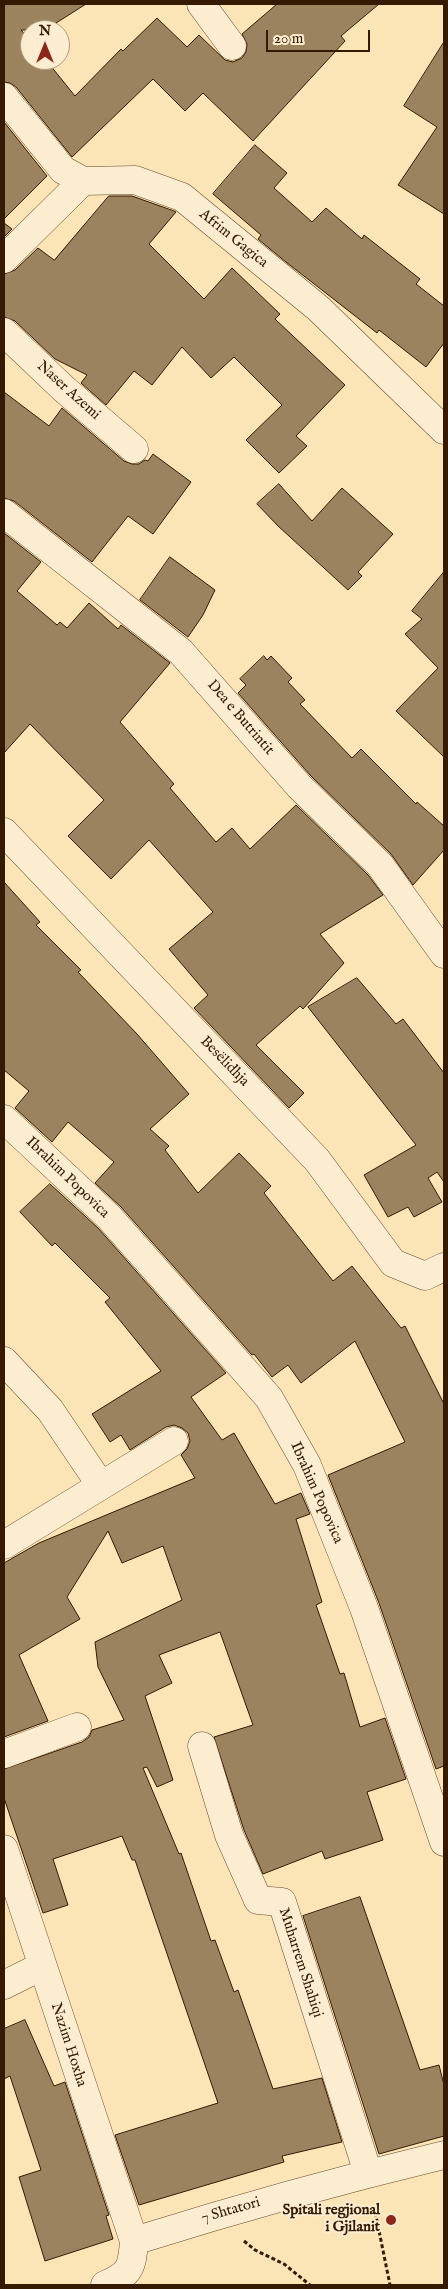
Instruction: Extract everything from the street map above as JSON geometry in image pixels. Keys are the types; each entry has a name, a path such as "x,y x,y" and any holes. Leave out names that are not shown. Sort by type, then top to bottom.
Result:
{"street":[{"path":"201,4 232,46"},
{"name":"Afrim Gagica","path":"4,97 62,170 83,181 135,180 182,197 318,308 444,430"},
{"path":"4,259 83,181"},
{"name":"Naser Azemi","path":"4,332 64,389 134,449"},
{"name":"Dea e Butrintit","path":"4,513 181,652 299,786 380,865 444,954"},
{"name":"Besëlidhja","path":"4,832 317,1160 393,1264 425,1276 444,1267"},
{"name":"Ibrahim Popovica","path":"4,1119 109,1218 270,1398 306,1465 364,1608 444,1842"},
{"path":"4,1361 50,1410 100,1484"},
{"path":"4,1545 100,1484 174,1441"},
{"path":"4,1754 76,1727"},
{"name":"Muharrem Shahiqi","path":"202,1746 229,1835 258,1900 282,1902 368,2173"},
{"name":"Nazim Hoxha","path":"4,1848 134,2241"},
{"path":"4,1985 42,1966"},
{"name":"7 Shtatori","path":"134,2241 217,2215 368,2173 444,2155"},
{"path":"105,2285 120,2279 132,2265 134,2241"}],"path":[{"path":"368,2173 390,2285"},
{"path":"217,2215 255,2250 284,2264 310,2285"}],"building":[{"path":"4,4 86,4 61,20 20,20 20,70 54,70 75,96 121,49 123,51 157,18 187,47 199,35 225,60 233,62 242,58 246,52 247,44 242,34 277,4 379,4 341,36 345,41 253,141 203,93 185,111 153,79 72,157 16,87 4,82"},
{"path":"444,42 444,214 398,185 437,127 404,106"},
{"path":"4,122 47,176 4,219"},
{"path":"255,145 287,173 274,188 312,222 326,208 362,239 364,235 420,279 416,284 444,306 444,343 426,367 379,330 377,333 286,262 258,239 261,235 213,194"},
{"path":"109,196 132,196 176,212 149,244 204,299 232,268 280,314 275,319 345,385 296,436 307,446 279,473 246,440 282,405 234,357 211,378 182,347 152,385 134,371 106,405 81,383 87,375 55,359 15,321 4,317 4,274 15,270 38,248 54,260"},
{"path":"4,223 12,229 4,237"},
{"path":"4,392 49,426 62,408 124,461 139,464 145,460 148,461 153,454 191,482 153,534 128,516 92,562 14,501 4,498"},
{"path":"279,484 312,521 342,488 393,534 358,572 362,576 348,590 278,526 257,504"},
{"path":"4,533 41,562 17,591 57,625 60,622 67,628 89,603 118,629 121,625 170,663 120,722 174,784 170,788 216,842 232,828 250,849 296,805 368,875 383,895 320,934 344,963 303,1009 300,1006 256,1045 304,1093 289,1108 194,1008 208,995 169,949 213,912 149,840 111,879 68,836 104,800 30,724 4,753"},
{"path":"170,557 215,590 203,615 188,637 140,600"},
{"path":"444,572 444,757 396,711 438,668 405,634 422,619 412,611"},
{"path":"264,656 267,660 271,656 292,678 288,682 305,700 300,704 352,758 361,749 416,804 417,802 444,826 444,850 413,885 391,854 310,775 238,693 246,685 240,679"},
{"path":"4,882 40,922 36,925 81,970 78,972 137,1034 189,1094 150,1129 169,1146 165,1150 198,1193 239,1153 271,1186 264,1193 333,1281 352,1266 401,1328 405,1326 444,1404 444,1766 436,1769 379,1603 328,1475 405,1442 355,1341 301,1383 288,1365 272,1377 254,1354 252,1355 121,1207 95,1183 114,1162 68,1122 52,1142 15,1108 29,1091 4,1070"},
{"path":"357,978 396,1024 403,1019 444,1073 444,1182 437,1172 428,1178 442,1202 414,1217 408,1207 388,1217 364,1175 416,1145 308,1007"},
{"path":"50,1184 98,1228 226,1373 191,1397 222,1440 234,1433 275,1504 301,1493 310,1514 296,1519 322,1602 316,1605 340,1674 344,1673 360,1727 385,1718 406,1779 367,1792 383,1840 325,1859 322,1851 263,1874 244,1830 214,1737 253,1725 220,1632 159,1655 172,1683 145,1696 173,1780 157,1787 147,1767 143,1768 179,1854 181,1853 211,1941 215,1940 234,1992 238,1990 273,2089 322,2078 342,2142 282,2156 284,2162 139,2205 115,2135 218,2103 135,1860 132,1860 122,1836 53,1859 68,1905 43,1913 4,1798 4,1769 82,1742 89,1737 92,1730 124,1720 98,1667 95,1642 182,1600 163,1546 122,1563 108,1531 67,1597 80,1619 19,1655 48,1721 4,1737 4,1563 39,1543 195,1478 181,1455 187,1449 190,1441 188,1433 182,1428 174,1425 166,1427 130,1450 121,1435 110,1442 92,1414 161,1371 105,1302 110,1298 55,1243 52,1246 20,1212"},
{"path":"360,1897 420,2070 439,2065 444,2085 444,2136 379,2154 303,1916"},
{"path":"25,2020 54,2086 65,2082 109,2215 106,2216 113,2239 45,2261 19,2177 41,2170 10,2076 4,2079 4,2029"}],"place":[{"name":"Spitali regjional i Gjilanit","path":"391,2220"}]}
